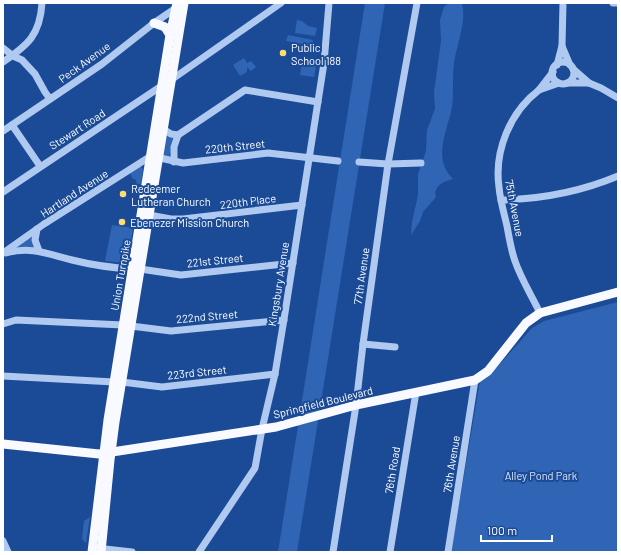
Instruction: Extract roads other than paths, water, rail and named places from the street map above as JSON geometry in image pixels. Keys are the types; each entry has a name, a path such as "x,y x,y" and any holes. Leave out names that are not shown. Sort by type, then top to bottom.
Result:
{"main road":[{"name":"Union Turnpike","path":"96,550 107,453 127,325 155,157 163,129 184,3"},
{"name":"Union Turnpike","path":"137,269 149,214 163,85 170,35 176,6"},
{"path":"154,23 165,27 170,35"},
{"name":"Springfield Boulevard","path":"3,444 90,454 107,453 276,427 356,405 475,380 488,371 526,323 540,313 618,292"}],"street":[{"path":"3,62 13,56 31,40 42,17 42,3"},
{"path":"171,80 281,3"},
{"name":"Kingsbury Avenue","path":"200,552 255,468 262,429 275,374 310,157 324,64 329,3"},
{"name":"77th Avenue","path":"333,552 356,405 388,164 417,3"},
{"path":"563,3 562,46 557,64 552,72 555,80 559,83 589,83"},
{"path":"613,3 618,3"},
{"name":"Peck Avenue","path":"3,131 102,64 176,6"},
{"path":"562,46 571,67 573,77 567,83"},
{"path":"3,48 13,56 22,60 34,74 44,92 50,99"},
{"path":"557,64 564,62 589,83 618,98"},
{"name":"75th Avenue","path":"540,313 514,261 501,200 498,171 502,144 507,131 518,112 539,90 552,72"},
{"name":"75th Avenue","path":"539,90 559,83"},
{"name":"Stewart Road","path":"3,192 163,85"},
{"path":"174,162 174,147 178,135 245,90 318,102"},
{"path":"12,125 40,166"},
{"path":"163,129 171,134 178,135"},
{"name":"220th Street","path":"155,157 183,163 268,153 338,161"},
{"name":"Hartland Avenue","path":"3,253 37,229 155,157"},
{"path":"358,162 388,164 421,162"},
{"path":"501,200 523,200 565,194 588,188 618,176"},
{"name":"220th Place","path":"149,214 171,219 183,219 302,205"},
{"path":"37,229 36,240 39,251"},
{"name":"221st Street","path":"3,253 23,250 39,251 96,265 181,275 293,263"},
{"name":"222nd Street","path":"3,324 16,320 127,325 171,331 284,320"},
{"path":"363,344 395,347"},
{"name":"223rd Street","path":"3,376 118,382 162,387 275,374"},
{"name":"76th Avenue","path":"448,552 475,380"},
{"name":"76th Road","path":"390,552 416,392"},
{"path":"3,541 8,552"},
{"path":"96,550 132,552"}],"place":[{"name":"Public School 188","path":"283,53"},
{"name":"Redeemer Lutheran Church","path":"123,194"},
{"name":"Ebenezer Mission Church","path":"122,222"}],"park label":[{"name":"Alley Pond Park","path":"541,475"}]}
